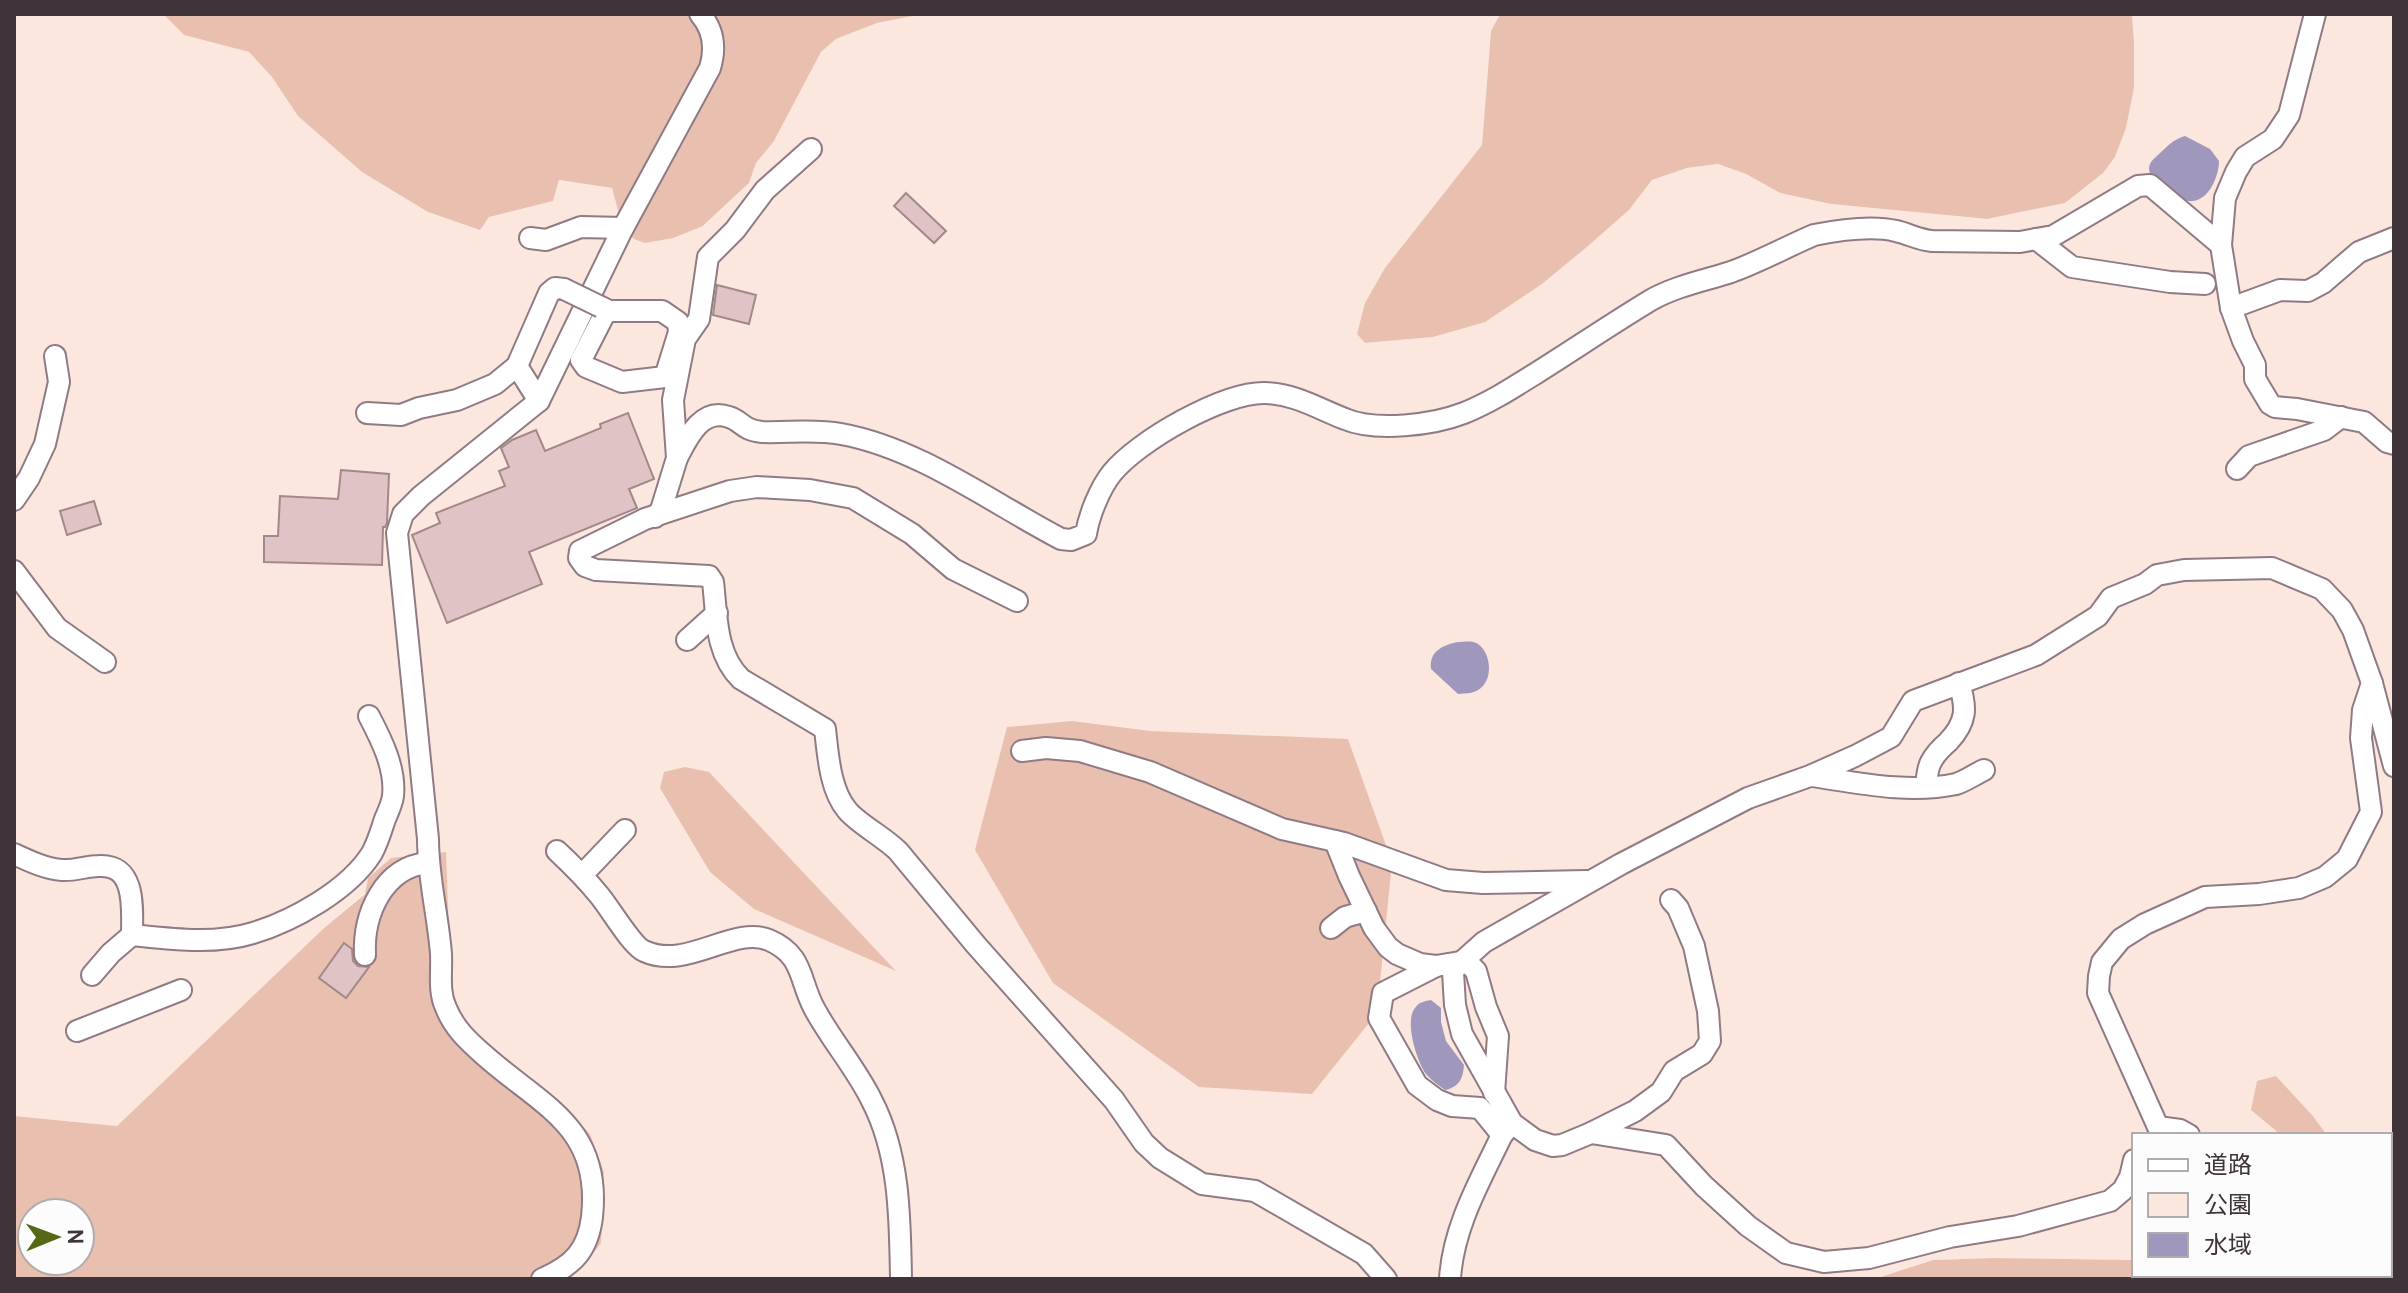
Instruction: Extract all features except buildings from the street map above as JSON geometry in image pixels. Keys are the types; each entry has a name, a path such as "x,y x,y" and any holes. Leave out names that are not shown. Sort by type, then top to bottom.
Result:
{"street":[{"path":"542,1279 583,1251 590,1235 593,1205 591,1173 579,1140 570,1127 556,1112 528,1093 463,1037 445,1007 440,985 441,955 428,863 397,533 403,514 421,496 539,401 623,228 710,68 713,42 710,27 700,14"},
{"path":"2315,14 2289,115 2273,139 2245,157 2225,198 2221,245 2231,308 2255,365 2255,379 2270,404 2364,422 2387,442 2394,444"},
{"path":"677,458 673,400 685,339 699,319 708,257 735,230 765,190 811,149"},
{"path":"673,400 692,420 731,417 744,428 759,432 816,430 876,442 982,492 1061,539 1071,540 1086,534 1104,483 1121,464 1145,443 1220,402 1261,393 1273,394 1307,401 1363,424 1402,425 1461,414 1500,396 1675,288 1734,271 1814,235 1871,229 1892,230 1919,240 2020,242 2053,236 2138,186 2150,185 2221,245"},
{"path":"530,238 546,240 581,227 623,228"},
{"path":"2231,308 2280,290 2308,291 2323,283 2359,252 2394,238"},
{"path":"2036,239 2072,267 2170,282 2205,284"},
{"path":"367,413 401,415 457,400 463,387 495,384 517,366 549,293 555,288 564,289 605,309 662,311 678,322 679,332 665,377 622,382 586,367 581,360 605,309"},
{"path":"14,500 29,478 45,444 59,382 55,356"},
{"path":"517,366 539,401"},
{"path":"2237,469 2249,456 2324,430 2341,417"},
{"path":"655,517 661,510 677,458 692,431 703,419"},
{"path":"1017,601 953,569 912,534 853,498 810,490 744,488 681,506 612,534 580,551 579,558 585,566 596,570 709,576 713,582 722,650 733,671 741,679 825,729 838,793 847,811 898,851 976,945 1114,1100 1144,1143 1160,1158 1202,1184 1255,1191 1334,1235 1364,1254 1386,1279"},
{"path":"1450,1279 1458,1233 1472,1197 1507,1129 1483,1069 1462,1034 1455,1005 1453,972 1460,962 1484,942 1591,881 1748,798 1810,776 1891,737 1913,701 2036,655 2098,616 2111,598 2145,584 2157,575 2184,570 2272,568 2322,589 2342,610 2353,630 2372,683 2394,766"},
{"path":"14,571 57,628 105,662"},
{"path":"687,640 717,613"},
{"path":"1926,787 1929,765 1963,719 1966,706 1959,683"},
{"path":"2185,1133 2180,1130 2154,1131 2098,993 2102,962 2121,939 2145,924 2205,897 2299,888 2325,877 2347,859 2371,812 2361,738 2363,710 2372,683"},
{"path":"92,975 132,935 189,941 251,934 293,917 354,876 380,838 393,798 386,753 369,716"},
{"path":"1022,751 1046,748 1080,751 1150,772 1282,829 1335,841 1446,880 1483,883 1591,881"},
{"path":"1810,776 1880,786 1926,787 1958,783 1984,770"},
{"path":"582,875 625,830"},
{"path":"1335,841 1366,911 1388,947 1420,964 1436,966 1460,962 1476,971 1498,1036 1494,1093"},
{"path":"557,851 582,875 633,943 645,952 676,956 744,938 766,939 797,962 814,1008 871,1098 890,1144 901,1279"},
{"path":"14,854 48,868 62,870 110,866 128,884 132,900 132,935"},
{"path":"365,955 364,934 379,895 396,875 412,865 428,863"},
{"path":"1436,966 1383,993 1379,1018 1417,1085 1444,1103 1480,1108 1507,1129 1553,1146 1562,1145 1635,1111 1661,1092 1674,1071 1702,1054 1710,1041 1708,1011 1694,946 1678,908 1671,900"},
{"path":"1331,928 1345,917 1366,911"},
{"path":"77,1031 181,990"},
{"path":"1591,1133 1666,1145 1704,1186 1748,1226 1786,1253 1824,1262 1869,1258 1950,1237 2018,1226 2110,1201 2123,1190 2132,1168"}],"green space":[{"path":"14,14 163,14 184,35 249,52 272,77 488,217 553,201 558,180 613,188 623,228 704,226 749,183 756,163 774,141 821,52 836,39 877,23 923,14 1500,14 1491,31 1482,145 1436,205 1366,343 1433,337 1542,284 1629,210 1652,180 1687,168 1718,164 1746,174 1780,193 1831,204 1986,219 2065,203 2126,128 2134,88 2132,14 2394,14 2394,1234 2392,1133 2326,1133 2276,1076 2268,1124 2279,1133 2132,1133 2132,1260 1933,1260 1874,1279 556,1279 602,1210 604,1172 590,1134 559,1100 474,1035 459,1009 451,987 445,852 365,893 324,928 117,1126 14,1116"}],"shaded area":[{"path":"163,14 923,14 877,23 836,39 821,52 774,141 756,163 749,183 703,226 673,238 645,243 634,239 623,228 612,188 559,180 553,201 489,217 480,230 428,212 362,172 298,116 272,77 249,52 184,35"},
{"path":"1500,14 2132,14 2134,88 2126,128 2115,157 2103,173 2065,203 1987,219 1831,204 1780,193 1746,174 1718,164 1687,168 1652,180 1629,210 1588,246 1542,284 1485,322 1433,337 1365,343 1357,334 1365,303 1385,268 1482,145 1491,31"},
{"path":"1072,721 1150,731 1348,739 1392,862 1377,1013 1312,1094 1199,1087 1053,983 975,850 1007,727"},
{"path":"685,767 709,772 896,971 754,909 710,872 660,788 664,772"},
{"path":"446,852 451,987 459,1009 474,1035 559,1100 590,1134 604,1172 601,1243 587,1261 556,1279 14,1279 14,1116 117,1126 324,928 365,894 368,878 391,858"},
{"path":"2276,1076 2326,1133 2279,1133 2251,1110 2257,1081"},
{"path":"2392,1230 2394,1234 2394,1279 1874,1279 1933,1260 2132,1260 2132,1277 2392,1277"}],"water":[{"path":"2185,136 2210,149 2219,161 2212,186 2204,196 2193,201 2181,199 2166,190 2154,179 2149,169 2152,161 2168,146"},
{"path":"1458,642 1478,644 1487,658 1488,676 1480,689 1474,692 1458,694 1431,669 1432,658 1438,650"},
{"path":"1431,1000 1441,1008 1446,1041 1464,1065 1459,1082 1445,1090 1422,1068 1411,1031 1415,1008"}]}
